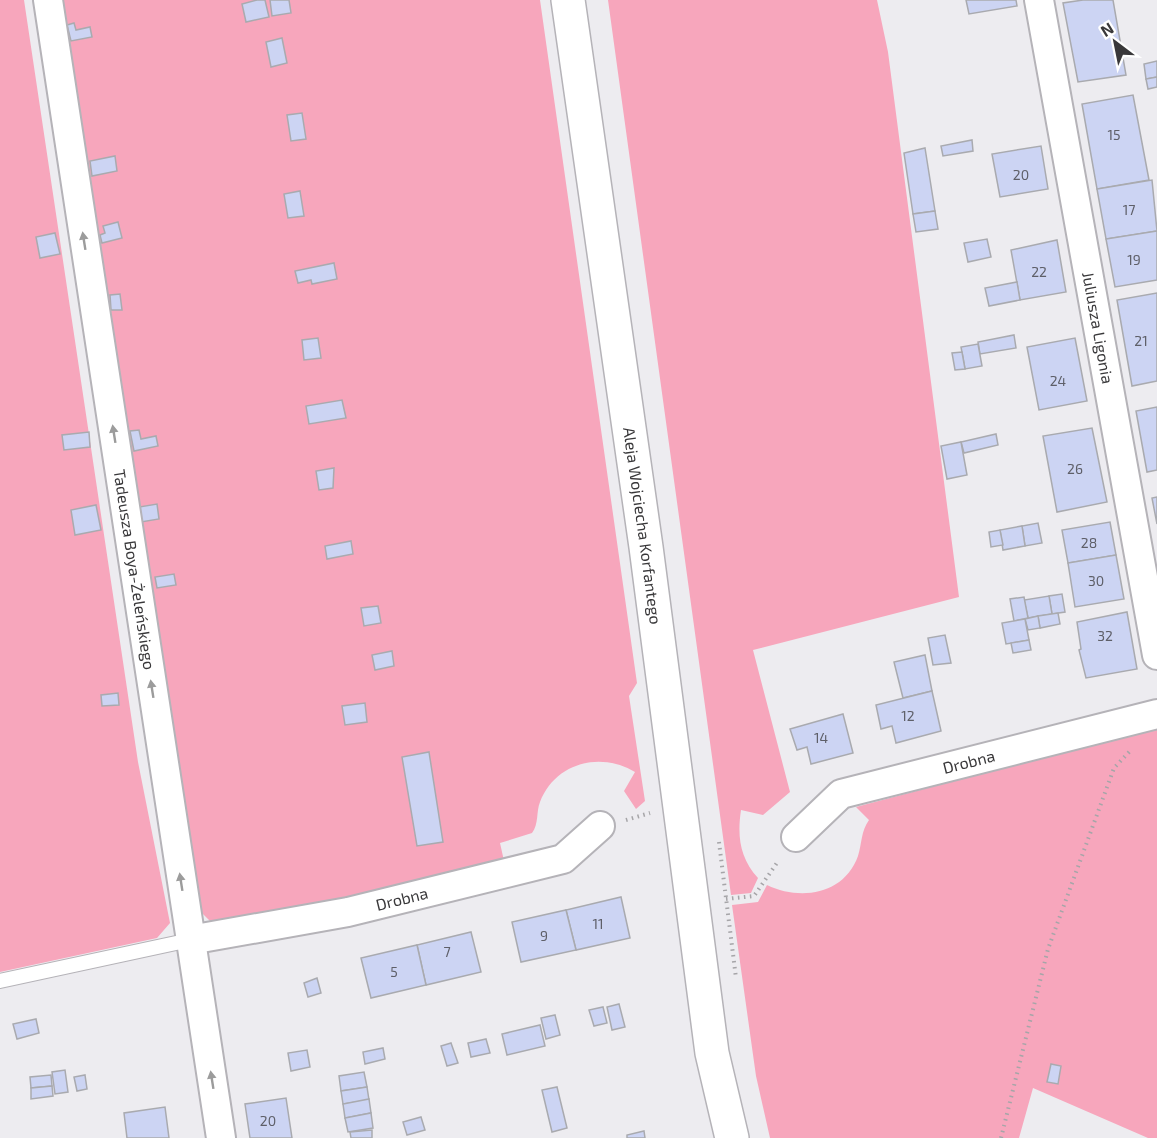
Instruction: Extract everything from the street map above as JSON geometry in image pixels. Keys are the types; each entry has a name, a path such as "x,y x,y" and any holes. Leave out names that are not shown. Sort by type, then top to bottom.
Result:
{"main road":[{"name":"Aleja Wojciecha Korfantego","path":"568,0 646,548 712,1053 732,1138"},
{"name":"Aleja Wojciecha Korfantego","path":"712,1053 714,1138"}],"street":[{"name":"Tadeusza Boya-Żeleńskiego","path":"48,0 221,1138"},
{"name":"Juliusza Ligonia","path":"1039,0 1157,655"},
{"name":"Drobna","path":"796,837 841,794 1157,714"},
{"name":"Drobna","path":"190,940 348,912 564,860 600,826"}],"lane":[{"path":"0,981 190,940"}],"path":[{"path":"1001,1138 1048,949 1114,768 1136,745"},
{"path":"600,826 650,814 649,802"},
{"path":"726,899 754,896 796,837"}],"shaded area":[{"path":"0,0 24,0 138,762 170,923 157,938 0,972"},
{"path":"61,0 540,0 637,683 629,696 645,801 636,809 624,791 635,772 608,762 580,764 556,778 547,789 540,802 536,826 532,833 500,843 504,861 228,926 210,921 198,909"},
{"path":"608,0 877,0 888,52 959,597 753,650 790,792 763,815 741,810 739,829 741,847 747,863 758,878 751,893 731,895"},
{"path":"1157,727 1157,1138 1148,1138 1033,1088 1019,1138 770,1138 756,1076 732,905 758,902 767,885 793,893 807,893 832,887 843,879 858,856 863,833 869,820 856,807"}],"building":[{"path":"265,0 269,17 246,22 242,4"},
{"path":"270,0 289,0 291,13 272,16"},
{"path":"966,0 1016,0 1017,6 969,14"},
{"path":"1113,0 1126,75 1078,82 1063,3"},
{"path":"74,23 76,30 90,27 92,37 71,41 67,25"},
{"path":"282,38 287,63 271,67 266,42"},
{"path":"1157,61 1157,77 1146,79 1144,64"},
{"path":"1157,77 1157,87 1148,89 1146,79"},
{"path":"1133,95 1149,180 1097,189 1082,104"},
{"path":"302,113 306,139 291,141 287,115"},
{"path":"972,140 973,151 943,156 941,146"},
{"path":"1041,146 1048,189 1000,197 992,154"},
{"path":"925,148 935,211 913,214 904,153"},
{"path":"115,156 117,171 92,176 90,161"},
{"path":"1152,180 1157,231 1106,239 1097,189"},
{"path":"300,191 304,216 288,218 284,194"},
{"path":"935,211 938,229 916,232 913,214"},
{"path":"118,222 122,238 102,243 100,235 105,233 103,226"},
{"path":"1157,231 1157,280 1115,287 1106,239"},
{"path":"55,233 60,254 40,258 36,237"},
{"path":"987,239 991,257 968,262 964,243"},
{"path":"1057,240 1066,292 1020,300 1011,250"},
{"path":"334,263 337,279 312,284 311,280 298,283 295,271"},
{"path":"1017,282 1020,300 989,306 985,288"},
{"path":"1157,293 1157,381 1132,386 1117,300"},
{"path":"120,294 122,310 111,310 110,295"},
{"path":"1014,335 1016,348 980,354 978,342"},
{"path":"318,338 321,358 304,360 302,340"},
{"path":"1075,338 1087,401 1039,410 1027,347"},
{"path":"978,344 982,366 965,369 961,347"},
{"path":"962,352 965,369 955,370 952,353"},
{"path":"342,400 346,418 309,424 306,406"},
{"path":"1157,407 1157,470 1147,472 1136,411"},
{"path":"1092,428 1107,502 1057,512 1043,436"},
{"path":"139,430 141,439 156,436 158,446 134,451 130,431"},
{"path":"89,432 90,447 64,450 62,435"},
{"path":"996,434 998,445 964,453 961,442"},
{"path":"961,442 967,475 947,479 941,446"},
{"path":"334,468 333,488 319,490 316,471"},
{"path":"1157,497 1157,524 1152,498"},
{"path":"157,504 159,519 141,522 139,507"},
{"path":"96,505 101,530 75,535 71,510"},
{"path":"1110,522 1116,555 1068,563 1062,530"},
{"path":"1038,523 1042,543 1025,546 1022,526"},
{"path":"1022,526 1025,546 1003,550 1000,530"},
{"path":"1000,530 1003,545 991,547 989,532"},
{"path":"351,541 353,554 327,559 325,546"},
{"path":"1116,555 1124,599 1075,607 1068,563"},
{"path":"174,574 176,585 157,588 155,577"},
{"path":"1062,594 1065,612 1052,614 1049,596"},
{"path":"1049,596 1052,614 1028,618 1024,600"},
{"path":"1024,597 1028,618 1014,621 1010,599"},
{"path":"378,606 381,623 364,626 361,608"},
{"path":"1127,612 1137,669 1086,678 1079,650 1081,649 1077,622"},
{"path":"1058,613 1060,624 1040,628 1038,616"},
{"path":"1038,616 1040,628 1028,630 1025,619"},
{"path":"1025,619 1029,640 1006,644 1002,623"},
{"path":"945,635 951,663 933,665 928,638"},
{"path":"1029,640 1031,650 1013,653 1011,643"},
{"path":"392,651 394,666 375,670 372,655"},
{"path":"925,655 932,691 903,698 894,662"},
{"path":"932,691 941,731 896,743 892,726 881,729 876,705"},
{"path":"118,693 119,705 102,706 101,695"},
{"path":"365,703 367,722 345,725 342,706"},
{"path":"843,714 853,753 811,764 807,747 797,750 790,729"},
{"path":"429,752 443,842 417,846 402,757"},
{"path":"621,897 630,938 576,950 566,910"},
{"path":"566,910 576,950 521,962 512,922"},
{"path":"471,932 481,972 426,985 417,945"},
{"path":"417,945 426,985 371,998 361,958"},
{"path":"317,978 321,993 308,997 304,983"},
{"path":"619,1004 625,1027 612,1030 607,1007"},
{"path":"603,1007 607,1023 594,1026 589,1010"},
{"path":"555,1015 560,1035 546,1039 541,1018"},
{"path":"36,1019 39,1033 17,1039 13,1024"},
{"path":"540,1025 545,1046 507,1055 502,1034"},
{"path":"486,1039 490,1053 471,1057 468,1043"},
{"path":"451,1043 458,1063 447,1066 441,1046"},
{"path":"383,1048 385,1059 365,1064 363,1052"},
{"path":"307,1050 310,1067 291,1071 288,1053"},
{"path":"1051,1064 1061,1066 1058,1084 1047,1082"},
{"path":"65,1070 68,1092 55,1094 52,1072"},
{"path":"364,1072 367,1087 341,1091 339,1076"},
{"path":"51,1075 52,1086 31,1088 30,1077"},
{"path":"85,1075 87,1089 77,1091 74,1077"},
{"path":"52,1086 53,1096 31,1099 31,1088"},
{"path":"367,1087 369,1100 343,1104 341,1091"},
{"path":"557,1087 567,1128 552,1132 542,1090"},
{"path":"286,1098 292,1138 250,1138 245,1104"},
{"path":"369,1099 371,1113 345,1118 343,1104"},
{"path":"165,1107 169,1138 127,1138 124,1113"},
{"path":"371,1113 373,1128 348,1132 345,1118"},
{"path":"421,1117 425,1130 407,1135 403,1122"},
{"path":"372,1130 372,1138 351,1138 350,1132"},
{"path":"644,1131 645,1138 627,1138 627,1135"}]}
